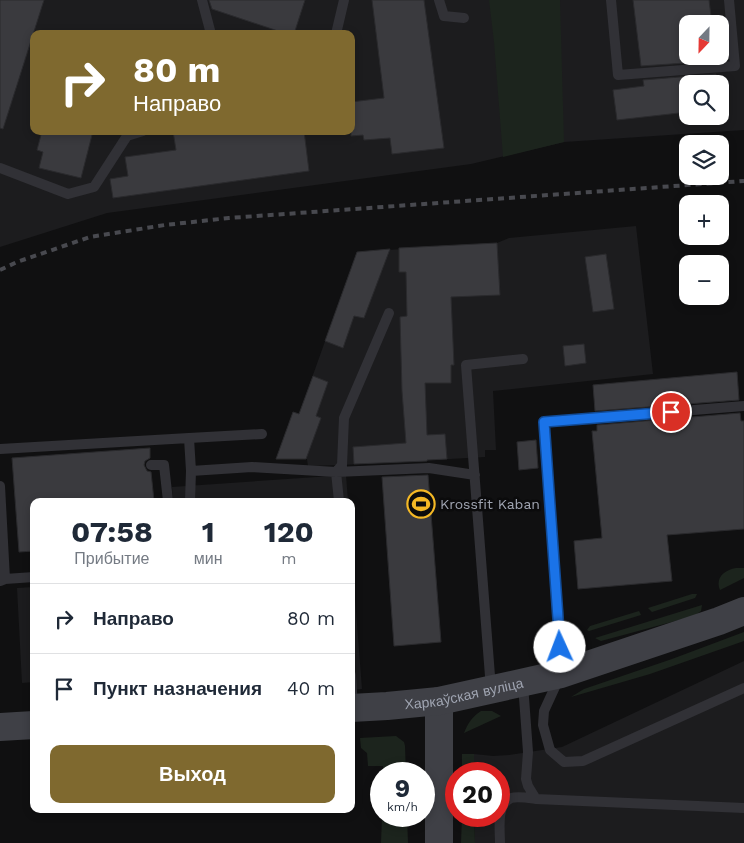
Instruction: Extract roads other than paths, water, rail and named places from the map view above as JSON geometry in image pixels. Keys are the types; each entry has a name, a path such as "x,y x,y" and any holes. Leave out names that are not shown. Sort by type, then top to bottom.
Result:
{"main road":[{"name":"Харкаўская вуліца","path":"355,708 439,700 561,674 744,611"},
{"path":"439,700 439,843"},
{"path":"0,728 30,725"}],"lane":[{"path":"202,0 210,30"},
{"path":"337,30 344,0"},
{"path":"439,0 444,16 464,18"},
{"path":"611,0 618,75 735,66 729,0"},
{"path":"0,168 68,194 94,187 127,136 130,135"},
{"path":"339,498 336,472 342,465 344,418 389,313"},
{"path":"491,690 466,365 522,359"},
{"path":"744,406 544,422 561,674 544,710 543,725 550,750 564,762 583,761 744,688"},
{"path":"0,449 262,434"},
{"path":"189,438 190,498"},
{"path":"151,465 164,465 168,498"},
{"path":"191,471 252,467 336,472 429,468 475,475"},
{"path":"0,486 3,580 30,577"},
{"path":"522,683 528,752 526,778 528,786 536,799"},
{"path":"731,694 744,694"},
{"path":"500,843 501,810 506,802 513,798 744,808"}],"railway":[{"path":"0,270 17,262 90,237 165,225 229,218 744,181"}],"place":[{"name":"Krossfit Kaban","path":"421,504"}]}
